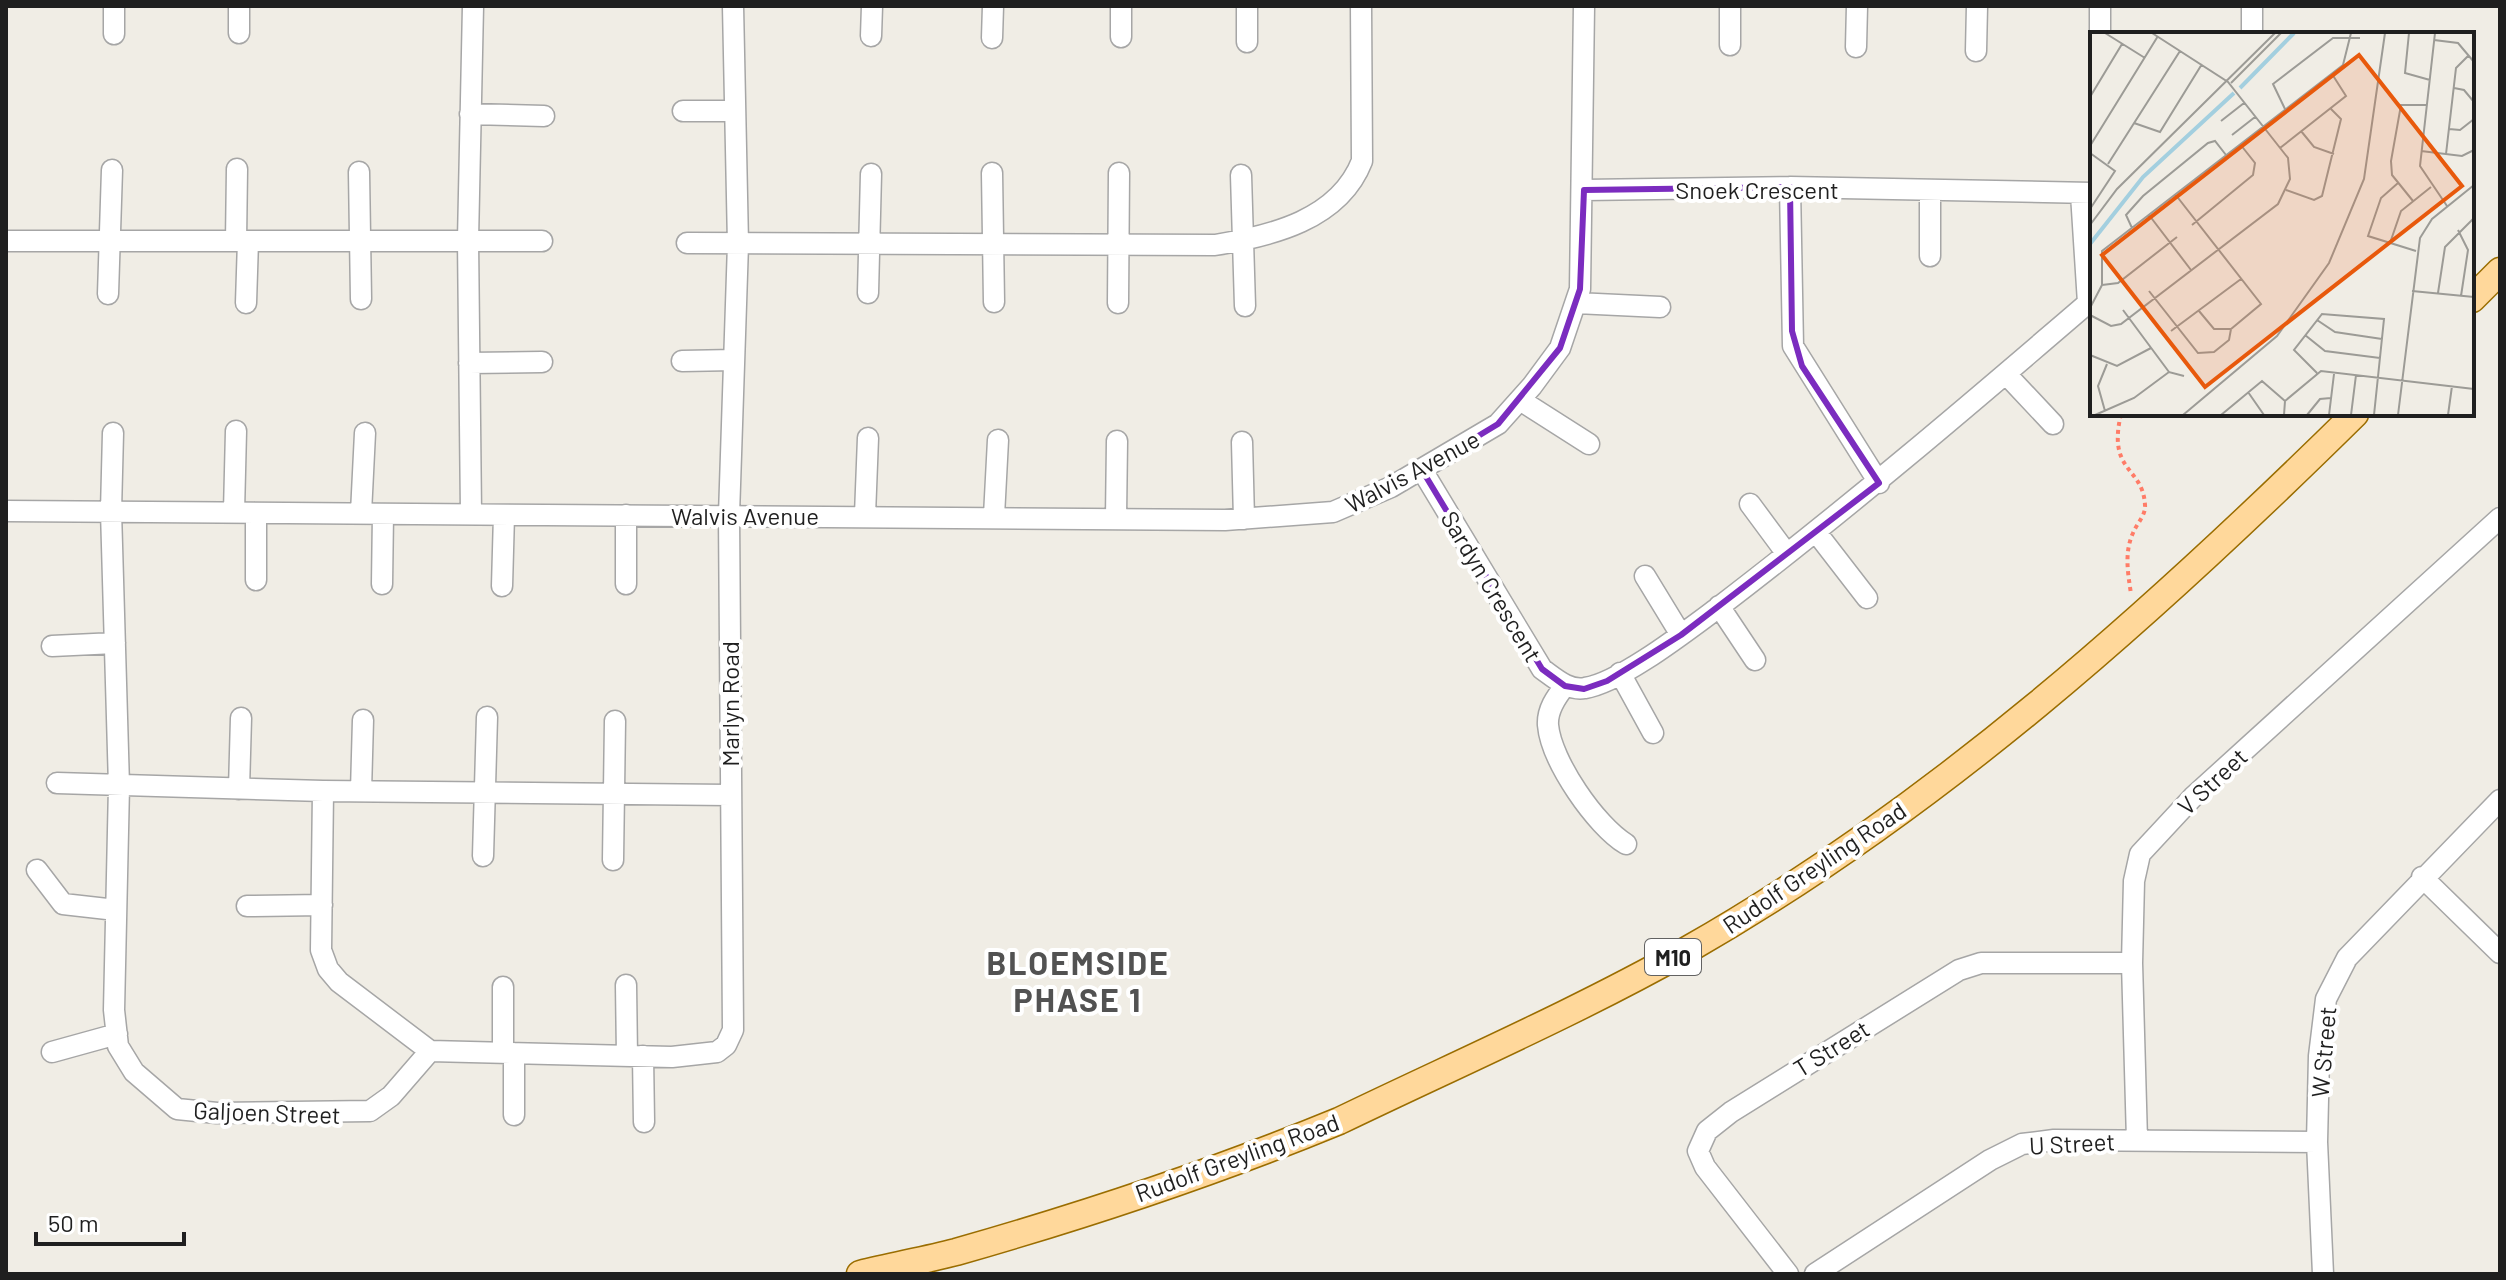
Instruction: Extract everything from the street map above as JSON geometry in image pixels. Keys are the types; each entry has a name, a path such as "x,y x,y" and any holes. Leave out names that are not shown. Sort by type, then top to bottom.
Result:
{"main road":[{"path":"2474,297 2500,271"},
{"name":"Rudolf Greyling Road","path":"860,1274 955,1252 1204,1174 1339,1121 1587,1002 1686,950 1843,851 1947,775 2135,624 2353,416"}],"street":[{"path":"114,6 114,34"},
{"path":"239,6 239,33"},
{"path":"471,514 468,240 473,6"},
{"name":"Marlyn Road","path":"635,1056 717,1052 726,1045 733,1030 729,515 738,244 733,6"},
{"path":"871,36 872,6"},
{"path":"992,38 993,6"},
{"path":"1121,6 1121,37"},
{"path":"1247,6 1247,42"},
{"path":"687,243 1215,245 1292,228 1342,195 1355,179 1362,161 1361,6"},
{"name":"Walvis Avenue","path":"6,511 1244,519 1333,512 1422,470 1498,424 1560,348 1580,289 1584,190 1584,6"},
{"path":"1730,6 1730,45"},
{"path":"1856,47 1857,6"},
{"path":"1976,51 1977,6"},
{"path":"2100,6 2100,32"},
{"path":"2252,6 2252,32"},
{"path":"683,111 735,111"},
{"path":"470,114 544,116"},
{"path":"237,169 246,303"},
{"path":"108,294 112,170"},
{"path":"359,172 361,299"},
{"path":"992,173 994,302"},
{"path":"1118,303 1119,173"},
{"path":"868,293 871,174"},
{"path":"1241,175 1245,306"},
{"path":"1790,187 1793,346 1879,483"},
{"name":"Snoek Crescent","path":"1584,190 1790,187 2087,194"},
{"path":"1930,190 1930,256"},
{"path":"1626,844 1598,819 1555,750 1548,724 1550,711 1565,686 1584,689 1620,673 1681,635 1879,483 2088,303 2087,194"},
{"path":"6,241 542,241"},
{"path":"1576,303 1660,307"},
{"path":"682,361 734,360"},
{"path":"469,363 542,362"},
{"path":"2006,374 2053,424"},
{"path":"1520,400 1589,444"},
{"path":"234,512 236,431"},
{"path":"111,511 113,433"},
{"path":"361,513 365,433"},
{"path":"865,515 868,438"},
{"path":"994,516 998,440"},
{"path":"1116,518 1117,441"},
{"path":"1242,442 1244,519"},
{"name":"Sardyn Crescent","path":"1422,470 1542,669 1565,686"},
{"path":"1750,504 1787,554"},
{"name":"Galjoen Street","path":"111,511 119,786 114,1010 118,1046 134,1072 177,1109 217,1113 370,1111 391,1096 430,1051"},
{"path":"256,513 256,580"},
{"path":"382,584 383,514"},
{"path":"502,586 504,515"},
{"path":"626,515 626,584"},
{"name":"V Street","path":"2137,1140 2132,963 2134,881 2140,854 2193,797 2500,518"},
{"path":"1816,532 1867,598"},
{"path":"1645,576 1681,635"},
{"path":"1719,606 1755,660"},
{"path":"52,646 115,643"},
{"path":"1620,673 1653,733"},
{"path":"483,856 487,717"},
{"path":"239,789 241,718"},
{"path":"361,791 363,720"},
{"path":"613,860 615,721"},
{"path":"57,783 323,791 729,795"},
{"path":"323,791 321,950 328,969 339,982 430,1051 635,1056"},
{"name":"W Street","path":"2323,1274 2317,1142 2319,1056 2326,999 2347,958 2422,877 2500,800"},
{"path":"37,870 63,904 116,910"},
{"path":"2422,877 2500,953"},
{"path":"247,906 322,905"},
{"name":"T Street","path":"1788,1274 1705,1167 1698,1151 1707,1131 1757,1095 1959,970 1981,963 2132,963"},
{"path":"626,985 644,1122"},
{"path":"503,987 514,1115"},
{"path":"52,1052 117,1034"},
{"name":"U Street","path":"1815,1274 1990,1160 2022,1144 2054,1140 2317,1142"}],"path":[{"path":"2120,416 2115,438 2121,462 2144,491 2146,510 2132,535 2126,561 2135,624"}],"highlighted area":[{"path":"1790,187 1792,331 1802,366 1879,483 1681,635 1607,681 1584,689 1565,686 1542,669 1422,470 1498,424 1560,348 1580,289 1584,190"}],"district":[{"name":"BLOEMSIDE PHASE 1","path":"1078,980"}]}
